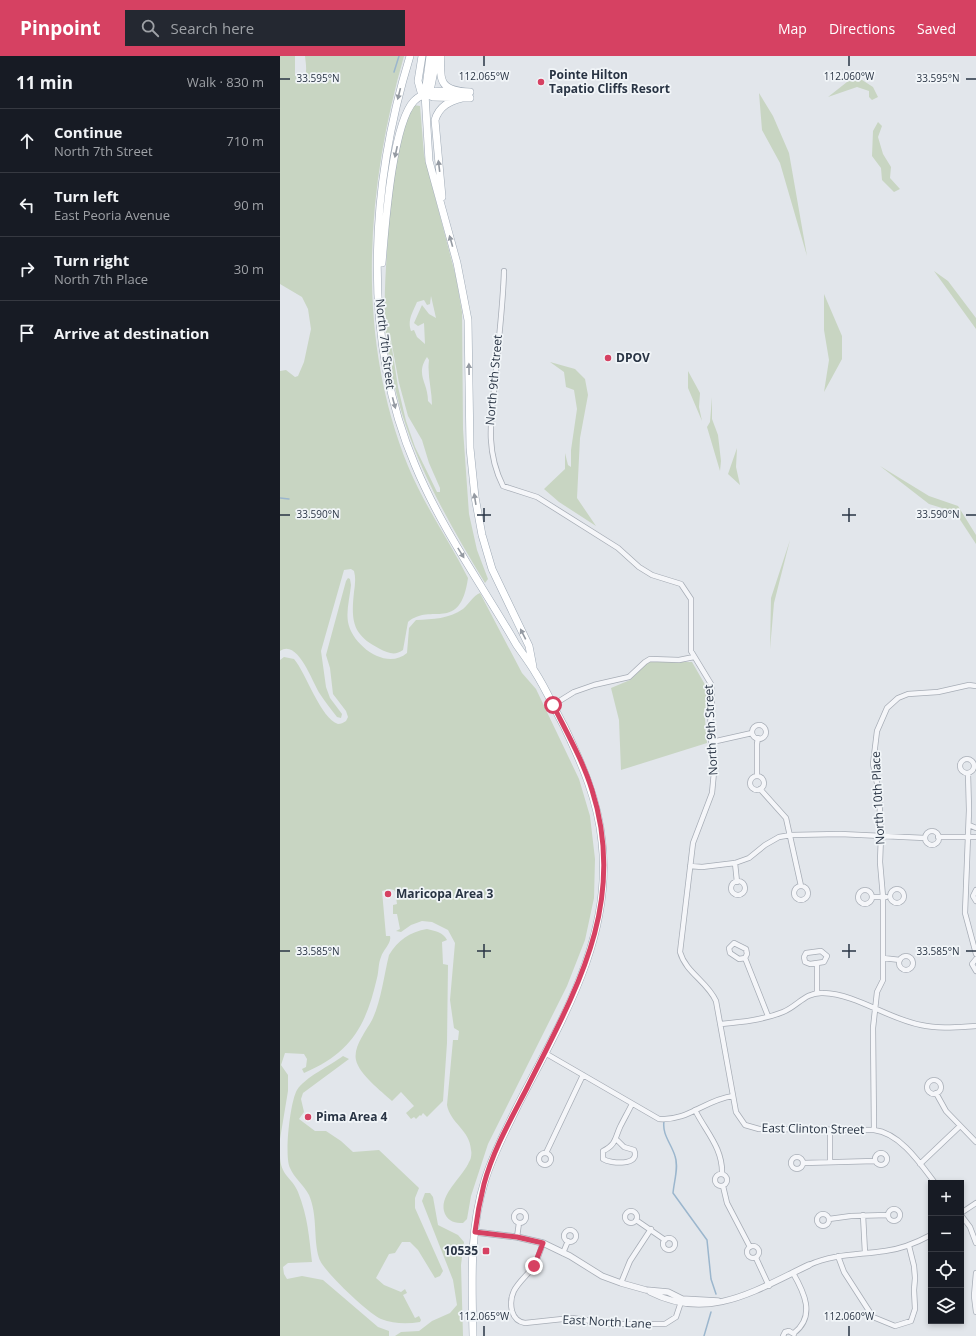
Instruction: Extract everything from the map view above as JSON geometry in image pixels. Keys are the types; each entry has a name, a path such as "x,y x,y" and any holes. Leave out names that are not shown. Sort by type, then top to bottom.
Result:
{"main road":[{"name":"North 7th Street","path":"410,56 395,113 384,177 378,251 381,331 389,385 414,465 441,520 519,650 534,671 553,705 580,760 592,789 600,823 604,866 599,919 591,949 573,996 499,1144 484,1183 475,1232 471,1274 473,1336"},
{"path":"422,56 419,86 421,92 433,97 467,96"},
{"name":"North 7th Street","path":"430,56 424,94 429,161 457,263 466,305 469,346 470,448 472,478 479,522 492,569 529,646 534,671"},
{"path":"380,307 382,297 386,220 396,154 406,112 415,100 432,86 437,56"},
{"path":"441,56 440,73 442,81 449,87 467,96"},
{"path":"424,94 438,91 458,91"},
{"path":"441,205 442,193 435,120 441,108 445,104 467,96"}],"street":[{"name":"North 9th Street","path":"504,271 490,426 492,448 498,475 503,486 537,497 618,548 639,567 652,575 681,584 691,599 691,651 711,684 712,700 710,726 714,783 712,793 693,843 680,952 683,962 712,992 716,1001 733,1096"},
{"path":"553,705 574,692 594,685 629,677 650,658 679,660 694,657"},
{"name":"North 10th Place","path":"874,1130 873,1028 877,992 883,980 883,897 880,862 881,836 878,793 873,764 874,749 882,718 892,703 908,694 938,692 969,684 976,686"},
{"path":"752,733 756,726 764,728 766,734 758,738"},
{"path":"712,742 752,733"},
{"path":"752,733 758,738"},
{"path":"757,776 758,738"},
{"path":"968,773 969,825 965,913 976,954"},
{"path":"757,776 762,778 764,782 760,789"},
{"path":"757,776 753,778 750,783 754,789 760,789 786,818 791,835 801,886"},
{"path":"969,825 976,828"},
{"path":"931,831 935,832 938,837 936,842 931,844 926,842 925,838 927,832 931,831"},
{"path":"690,866 702,867 734,863 749,858 765,845 779,837 791,835 925,838"},
{"path":"938,837 976,837"},
{"path":"734,863 737,882"},
{"path":"973,896 976,890"},
{"path":"965,896 973,896"},
{"path":"973,896 976,901"},
{"path":"872,897 890,897"},
{"path":"821,951 824,953 826,960 822,963 816,964 808,964 805,962 804,957 806,953 821,951"},
{"path":"745,958 768,1016"},
{"path":"883,958 900,960"},
{"path":"976,959 972,964 976,971"},
{"path":"816,964 818,993"},
{"path":"720,1024 768,1016 788,1010 801,998 818,993 832,993 920,1025 945,1028 976,1026"},
{"path":"545,1053 659,1119 679,1118 711,1101 733,1096"},
{"path":"546,1153 583,1075"},
{"path":"936,1093 946,1111 976,1142"},
{"name":"East Clinton Street","path":"733,1096 736,1112 745,1125 750,1127 759,1129 874,1130 884,1132 895,1139 920,1164 933,1180"},
{"path":"617,1140 624,1147 634,1150 634,1159 631,1162 609,1162 603,1159 603,1151 611,1147 617,1140 620,1128 632,1104"},
{"path":"695,1110 716,1144 720,1156 722,1174 726,1176 727,1180 723,1186 727,1203 750,1247"},
{"path":"920,1164 960,1126"},
{"path":"830,1130 830,1162"},
{"path":"803,1163 875,1161"},
{"path":"722,1174 718,1175 715,1180 717,1185 723,1186"},
{"path":"964,1212 976,1203"},
{"path":"829,1219 888,1214"},
{"path":"863,1215 865,1253"},
{"path":"962,1216 970,1227 976,1243"},
{"path":"636,1220 665,1240"},
{"path":"517,1237 519,1223"},
{"path":"621,1283 630,1261 650,1229"},
{"path":"475,1232 517,1237 543,1243 563,1252 602,1276 695,1305 743,1297 769,1286 807,1266 838,1256 886,1251 909,1246 928,1236"},
{"path":"563,1252 568,1241"},
{"name":"East North Lane","path":"543,1243 534,1266 521,1279 513,1295 512,1309 516,1320 525,1323 572,1318 611,1324 640,1323 660,1325 670,1322 676,1317 681,1301"},
{"path":"838,1256 844,1272 873,1317 896,1326 911,1321 915,1309 914,1266 909,1246"},
{"path":"750,1247 747,1251 748,1255 750,1258 756,1258"},
{"path":"750,1247 758,1248 759,1254 756,1258"},
{"path":"756,1258 769,1286"},
{"path":"783,1336 787,1331 794,1335 802,1324 807,1307 806,1298 793,1273"},
{"path":"976,1273 974,1296 976,1312"}],"green space":[{"path":"280,56 295,56 295,75 302,82 306,73 305,56 404,56 391,106 381,158 375,210 372,262 373,314 380,366 391,417 408,466 421,495 468,578 464,595 458,606 452,611 444,614 417,617 408,622 403,650 397,653 389,653 371,644 364,638 355,626 353,602 355,576 354,571 351,569 344,570 321,651 326,687 330,698 342,714 341,718 337,717 322,697 299,656 293,651 287,649 280,651 280,371 286,370 295,377 298,376 304,362 311,329 308,309 302,297 280,284"},
{"path":"859,78 873,87 878,97 872,100 869,97 869,91 857,87 828,97 847,82"},
{"path":"759,93 773,116 789,153 807,256 780,163 762,130"},
{"path":"413,105 420,106 424,155 456,277 462,312 463,429 469,514 477,550 488,579 485,583 450,523 421,464 409,434 391,370 386,335 385,310 389,220 397,151","holes":["431,296 436,318 429,314 422,305 414,323 418,326 424,323 425,344 417,337 414,330 411,331 410,320 417,302 424,300 427,305 430,304","389,329 399,383 408,416 422,440 429,463 440,488 440,492 437,492 415,447 406,421 398,387","427,357 429,360 432,405 428,401 422,374"]},
{"path":"878,122 882,126 878,137 883,154 891,167 890,178 900,189 894,192 882,180 881,168 872,156 873,131"},
{"path":"934,271 948,281 976,318 976,329"},
{"path":"824,294 842,336 842,359 824,392 829,360 824,330"},
{"path":"550,362 575,369 585,379 588,395 580,438 577,498 596,526 559,502 544,489 565,469 565,453 568,465 571,467 571,450 577,409 574,390 566,387 564,372"},
{"path":"688,371 700,393 699,407 702,421 688,388"},
{"path":"712,397 712,419 718,435 721,461 720,471 707,427 710,422"},
{"path":"737,448 736,467 740,485 728,474"},
{"path":"880,466 929,496 958,506 976,535 976,544 955,512 929,504"},
{"path":"790,540 774,603 770,649 771,598"},
{"path":"348,578 350,579 351,585 347,613 351,631 363,647 371,653 389,659 399,658 407,653 409,628 416,620 441,618 452,615 463,609 475,596 480,593 522,673 536,689 579,779 590,816 595,859 594,898 585,940 567,986 488,1144 471,1196 467,1219 463,1223 448,1219 443,1207 447,1194 466,1168 471,1155 470,1143 464,1132 452,1117 447,1105 453,1040 458,1040 459,1031 454,1028 450,1000 455,943 448,930 432,922 422,921 411,925 401,932 396,931 400,929 397,914 393,914 393,905 397,904 396,897 398,896 394,890 390,889 382,891 386,936 390,936 390,939 389,944 380,960 373,995 368,1010 354,1036 345,1047 334,1056 304,1073 302,1069 306,1067 307,1059 304,1054 285,1053 281,1065 288,1075 288,1091 280,1139 280,660 284,657 294,659 326,714 338,724 346,721 348,717 346,711 333,694 330,668 326,655"},
{"path":"648,662 692,662 707,688 708,696 705,719 707,743 621,770 619,720 611,688 630,680"},
{"path":"427,929 436,931 447,940 442,942 443,964 448,965 447,1043 443,1101 427,1117 423,1113 416,1119 414,1117 411,1119 406,1113 414,1106 401,1092 392,1101 371,1082 361,1071 358,1065 356,1060 356,1050 378,1005 389,955 400,941 415,932"},
{"path":"343,1056 349,1059 303,1093 301,1099 304,1112 299,1119 315,1131 326,1131 341,1141 353,1152 379,1150 419,1188 415,1198 415,1208 443,1271 440,1276 435,1278 418,1250 410,1242 402,1242 395,1253 389,1254 376,1278 384,1285 401,1292 405,1289 407,1293 403,1295 415,1318 419,1316 421,1320 420,1322 400,1323 381,1319 357,1301 328,1272 319,1258 317,1250 315,1219 312,1203 309,1195 294,1175 288,1162 290,1117 294,1096 297,1090 300,1085 311,1076"},
{"path":"280,1155 282,1168 296,1187 304,1210 308,1227 312,1262 288,1263 283,1267 284,1274 287,1279 302,1276 323,1280 378,1327 389,1331 389,1336 280,1336"},
{"path":"425,1193 430,1193 433,1197 438,1225 458,1235 464,1242 461,1265 463,1336 395,1336 401,1332 419,1331 432,1321 450,1313 457,1305 453,1280 422,1201"}],"waterway":[{"path":"394,72 399,56"},
{"path":"280,498 289,499"},
{"path":"664,1121 664,1131 676,1160 673,1193 707,1240 711,1279 716,1294"},
{"path":"704,1336 711,1312"}],"place":[{"name":"Pointe Hilton Tapatio Cliffs Resort","path":"541,82"},
{"name":"DPOV","path":"608,358"},
{"name":"Maricopa Area 3","path":"388,894"},
{"name":"Pima Area 4","path":"308,1117"},
{"name":"10535","path":"486,1251"}],"route":[{"path":"534,1266 543,1243 517,1237 475,1232 484,1183 496,1151 573,996 583,973 599,919 604,866 597,809 592,789 582,765 553,705"}]}
